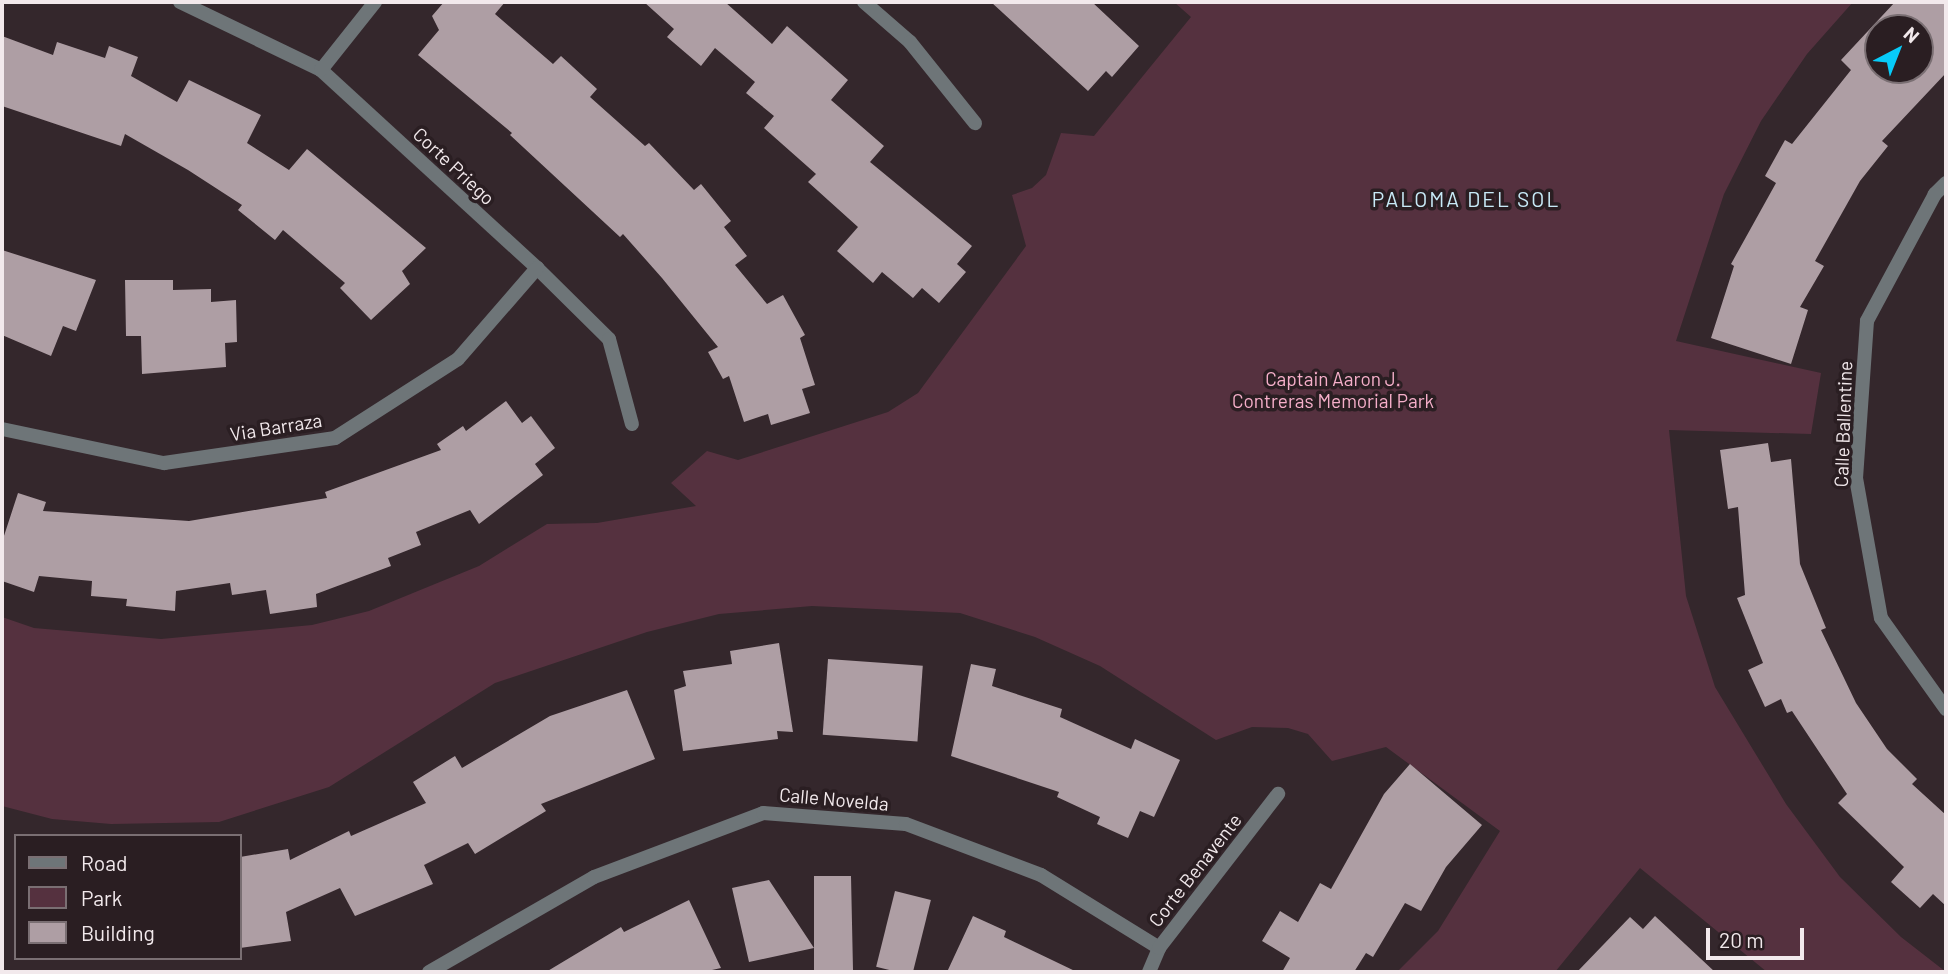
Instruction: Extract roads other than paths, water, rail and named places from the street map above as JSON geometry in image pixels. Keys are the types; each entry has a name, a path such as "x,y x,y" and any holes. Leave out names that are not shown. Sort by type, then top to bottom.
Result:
{"street":[{"name":"Corte Priego","path":"180,2 321,70 537,268 609,340 632,424"},
{"path":"321,70 375,2"},
{"path":"864,2 910,43 975,124"},
{"name":"Calle Ballentine","path":"1946,183 1935,194 1867,321 1856,478 1881,618 1946,709"},
{"name":"Via Barraza","path":"2,429 164,463 335,438 458,359 537,268"},
{"name":"Corte Benavente","path":"1149,972 1159,948 1278,794"},
{"name":"Calle Novelda","path":"429,972 594,877 763,813 906,824 1041,875 1159,948"}],"district":[{"name":"PALOMA DEL SOL","path":"1466,199"}],"park label":[{"name":"Captain Aaron J. Contreras Memorial Park","path":"1333,390"}]}
